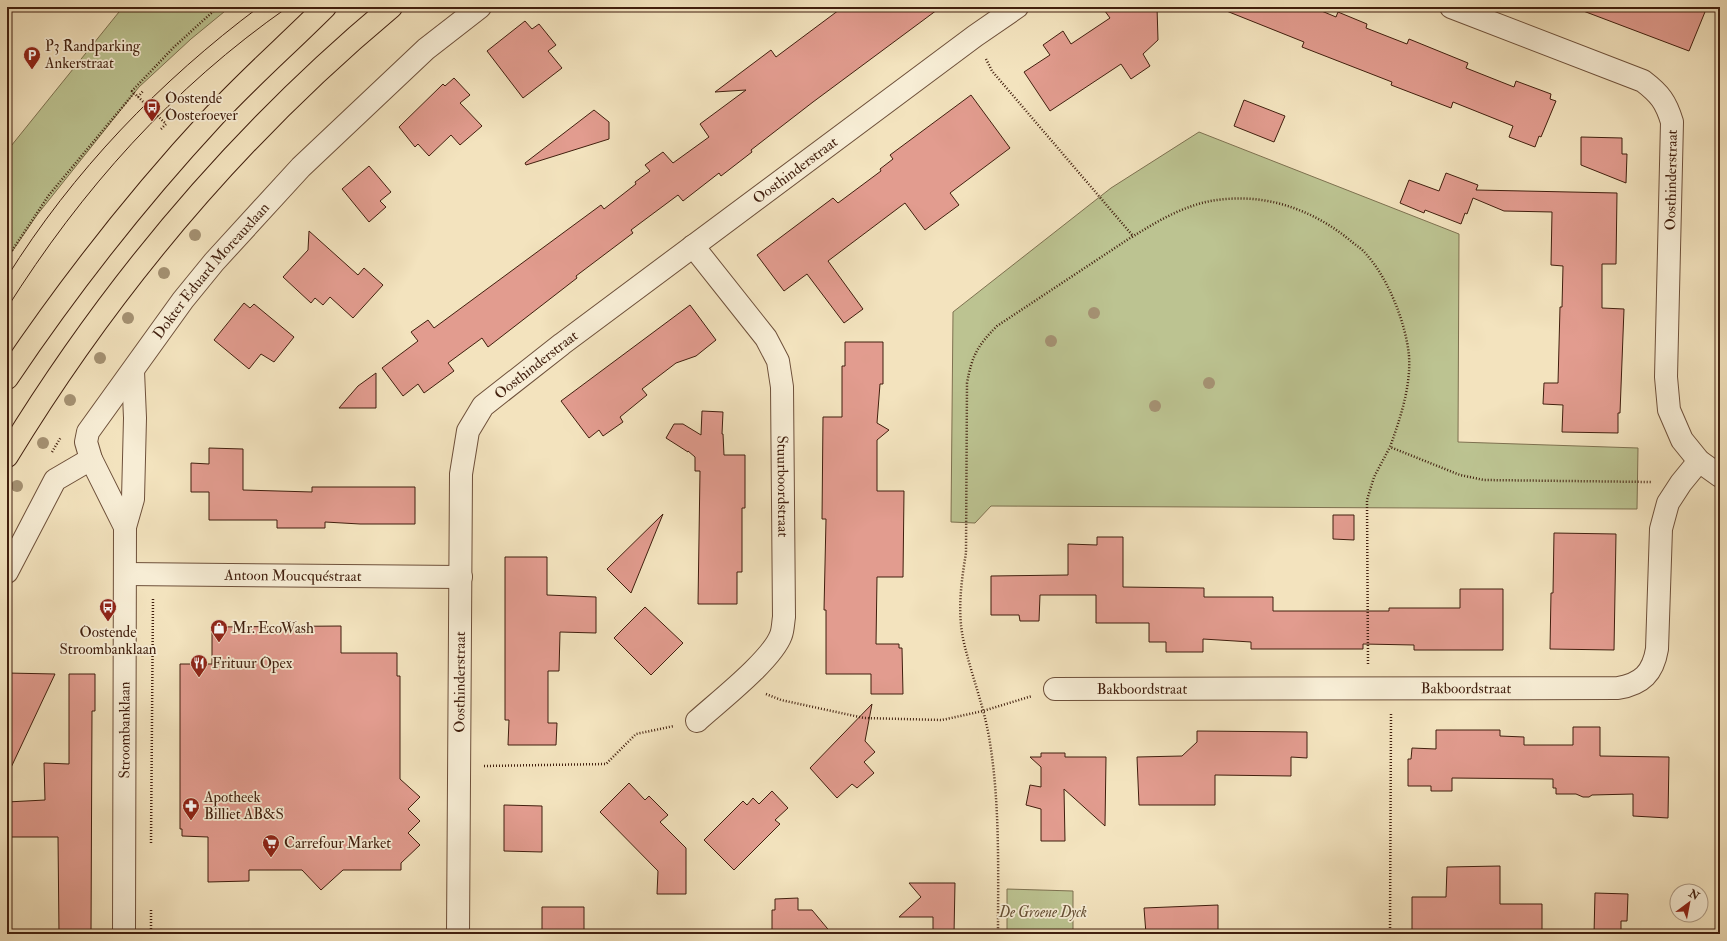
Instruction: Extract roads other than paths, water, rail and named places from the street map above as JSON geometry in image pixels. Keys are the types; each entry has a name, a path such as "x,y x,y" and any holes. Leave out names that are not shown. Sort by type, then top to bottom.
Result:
{"main road":[{"path":"7,378 79,276 174,160 214,116 325,7"},
{"path":"7,456 30,417 108,306 144,259 200,193 243,146 334,56 391,7"}],"street":[{"name":"Dokter Eduard Moreauxlaan","path":"91,459 86,442 88,432 183,300 214,262 301,167 426,49 480,7"},
{"name":"Oosthinderstraat","path":"458,934 461,474 468,431 483,406 562,344 693,246 975,36 1017,7"},
{"name":"Oosthinderstraat","path":"1451,7 1643,82 1657,92 1667,106 1672,122 1666,377 1669,410 1682,440 1699,461 1720,476"},
{"name":"Stuurboordstraat","path":"693,246 766,338 778,361 782,386 784,617 781,635 772,650 739,683 697,721"},
{"name":"Stroombanklaan","path":"124,934 125,527 133,499 135,418 133,371"},
{"name":"Stroombanklaan","path":"91,459 125,527"},
{"path":"7,572 55,480 91,459"},
{"name":"Bakboordstraat","path":"1055,689 1618,688 1630,686 1641,680 1650,671 1655,661 1657,649 1661,529 1668,503 1681,483 1699,461"},
{"name":"Antoon Moucquéstraat","path":"126,574 461,577"}],"tram line":[{"path":"7,277 60,200 121,130 153,97 187,66 259,7"},
{"path":"7,308 66,222 132,143 168,106 206,71 246,38 288,7"}],"place":[{"name":"P3 Randparking Ankerstraat","path":"32,70"},
{"name":"Oostende Oosteroever","path":"152,122"},
{"name":"Oostende Stroombanklaan","path":"108,622"},
{"name":"Mr. EcoWash","path":"219,643"},
{"name":"Frituur Opex","path":"199,678"},
{"name":"Apotheek Billiet AB&S","path":"191,821"},
{"name":"Carrefour Market","path":"271,858"}],"park label":[{"name":"De Groene Dyck","path":"1043,912"}]}
